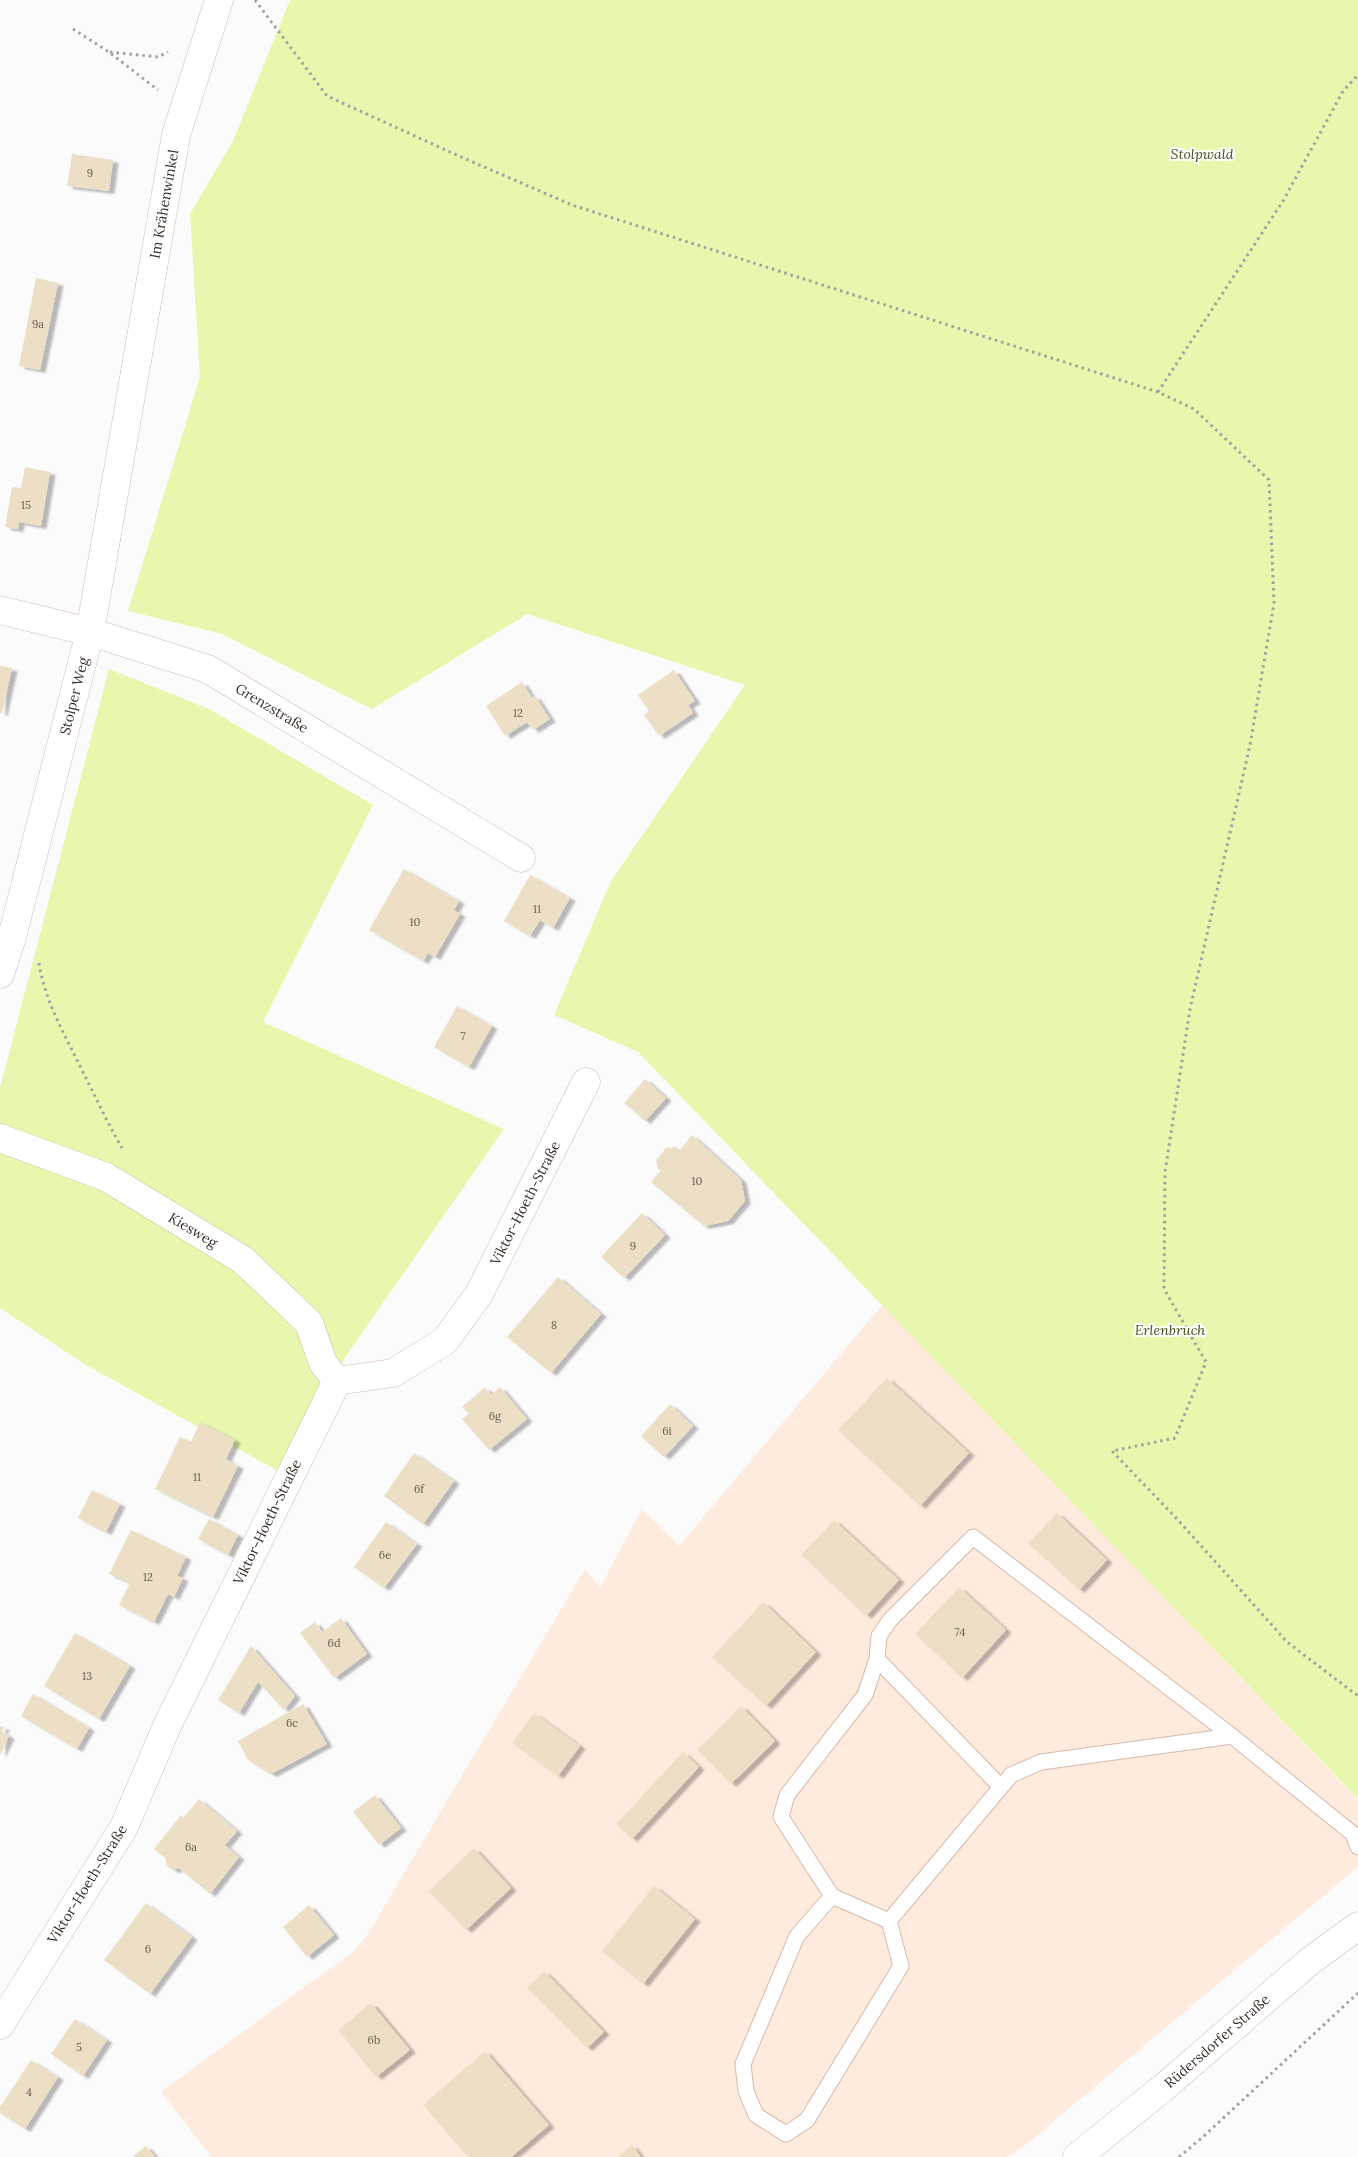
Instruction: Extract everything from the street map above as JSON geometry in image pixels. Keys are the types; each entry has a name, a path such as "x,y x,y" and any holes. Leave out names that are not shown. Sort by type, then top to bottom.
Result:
{"street":[{"name":"Im Krähenwinkel","path":"128,413 176,136 215,12"},
{"name":"Stolper Weg","path":"0,974 12,937 90,632 128,413"},
{"name":"Grenzstraße","path":"0,610 90,632 208,669 522,858"},
{"name":"Viktor-Hoeth-Straße","path":"0,2025 124,1827 167,1726 337,1381 394,1372 445,1341 479,1294 586,1082"},
{"name":"Kiesweg","path":"0,1138 106,1177 243,1260 309,1323 323,1363 337,1381"},
{"name":"Rüdersdorfer Straße","path":"1077,2157 1163,2088 1310,1961 1358,1926"}],"lane":[{"path":"889,1921 832,1896 781,1817 787,1795 865,1695 878,1659 879,1636 890,1620 973,1537 1232,1736 1353,1834 1358,1847"},
{"path":"878,1659 1000,1786"},
{"path":"889,1921 1011,1775 1041,1762 1232,1736"},
{"path":"832,1896 797,1936 743,2064 746,2091 756,2115 786,2134 807,2120 901,1966 889,1921"}],"path":[{"path":"255,0 327,96 572,205 1158,392 1194,409 1269,480 1274,603 1250,745 1190,1009 1165,1172 1164,1289 1206,1362 1175,1438 1112,1451 1178,1520 1287,1642 1358,1696"},
{"path":"109,52 158,57 182,46 215,12"},
{"path":"73,28 109,52 158,90 176,136"},
{"path":"1158,392 1283,201 1343,91 1358,75"},
{"path":"38,960 41,977 56,1019 123,1150"},
{"path":"1179,2157 1358,1993"}],"shaded area":[{"path":"883,1304 1358,1800 1358,1867 1024,2146 1006,2157 212,2157 161,2092 354,1951 368,1934 585,1569 600,1588 642,1509 679,1546"}],"green space":[{"path":"290,0 1358,0 1358,1799 638,1052 554,1015 611,881 745,685 527,614 372,709 222,634 128,611 200,377 190,214 233,141"},
{"path":"109,669 209,709 373,805 263,1022 504,1129 346,1356 280,1472 86,1365 0,1308 0,1088"}],"building":[{"path":"72,154 113,160 109,191 67,186"},
{"path":"36,278 58,283 40,370 19,366"},
{"path":"25,467 50,472 41,526 19,522 18,529 5,527 12,487 21,488"},
{"path":"0,666 12,668 2,713 0,713"},
{"path":"674,670 695,701 688,705 693,713 659,736 644,715 649,711 638,695"},
{"path":"522,682 532,698 535,696 550,719 533,730 527,722 505,736 486,706"},
{"path":"404,869 459,901 454,910 460,914 435,957 428,953 423,961 369,930"},
{"path":"530,875 570,898 553,928 540,920 530,936 504,921"},
{"path":"457,1006 492,1026 469,1067 434,1047"},
{"path":"645,1079 666,1098 645,1121 624,1103"},
{"path":"692,1135 741,1180 745,1201 728,1221 704,1226 651,1182 661,1170 658,1169 656,1160 666,1148 676,1147 680,1150"},
{"path":"642,1213 665,1235 624,1278 601,1257"},
{"path":"558,1277 601,1314 551,1373 507,1337"},
{"path":"887,1378 969,1453 920,1506 838,1430"},
{"path":"485,1387 491,1395 500,1387 527,1419 489,1450 462,1419 469,1414 462,1407"},
{"path":"670,1404 693,1426 664,1457 641,1436"},
{"path":"200,1422 235,1440 226,1459 238,1466 213,1517 155,1489 180,1437 191,1442"},
{"path":"414,1453 454,1481 423,1524 384,1496"},
{"path":"92,1490 120,1504 106,1532 78,1518"},
{"path":"1057,1513 1107,1560 1079,1590 1028,1543"},
{"path":"209,1519 238,1535 228,1555 198,1539"},
{"path":"834,1520 899,1580 866,1616 801,1555"},
{"path":"386,1522 417,1544 384,1588 354,1567"},
{"path":"131,1530 186,1557 177,1576 183,1578 174,1597 168,1594 154,1622 119,1605 130,1583 109,1574"},
{"path":"959,1587 1006,1630 962,1678 915,1634"},
{"path":"763,1602 816,1652 766,1706 712,1657"},
{"path":"341,1618 367,1654 334,1678 300,1633 315,1622 322,1632"},
{"path":"75,1633 130,1666 99,1719 44,1686"},
{"path":"251,1646 295,1696 284,1710 258,1682 239,1713 218,1700"},
{"path":"33,1694 89,1728 77,1749 21,1716"},
{"path":"303,1704 327,1744 271,1774 248,1760 238,1741"},
{"path":"741,1706 775,1741 731,1784 697,1750"},
{"path":"534,1713 580,1746 558,1776 512,1743"},
{"path":"0,1726 4,1727 2,1732 9,1736 0,1755"},
{"path":"683,1752 699,1767 632,1839 616,1824"},
{"path":"375,1795 401,1828 379,1845 353,1812"},
{"path":"199,1799 237,1831 225,1845 239,1857 210,1894 179,1868 173,1870 166,1865 166,1858 154,1849 181,1815 183,1818"},
{"path":"474,1848 511,1888 466,1930 429,1891"},
{"path":"654,1886 695,1919 643,1984 602,1951"},
{"path":"146,1903 192,1937 150,1994 104,1960"},
{"path":"309,1905 334,1935 307,1957 283,1927"},
{"path":"544,1971 604,2032 587,2048 527,1988"},
{"path":"371,2003 410,2050 376,2077 338,2030"},
{"path":"75,2019 107,2040 83,2076 51,2054"},
{"path":"485,2051 549,2125 511,2157 468,2157 423,2105"},
{"path":"31,2060 58,2077 25,2129 0,2113 0,2107"},
{"path":"632,2145 641,2157 618,2157"},
{"path":"146,2146 155,2157 132,2157"}],"park label":[{"name":"Stolpwald","path":"1202,154"},
{"name":"Erlenbruch","path":"1170,1330"}]}
